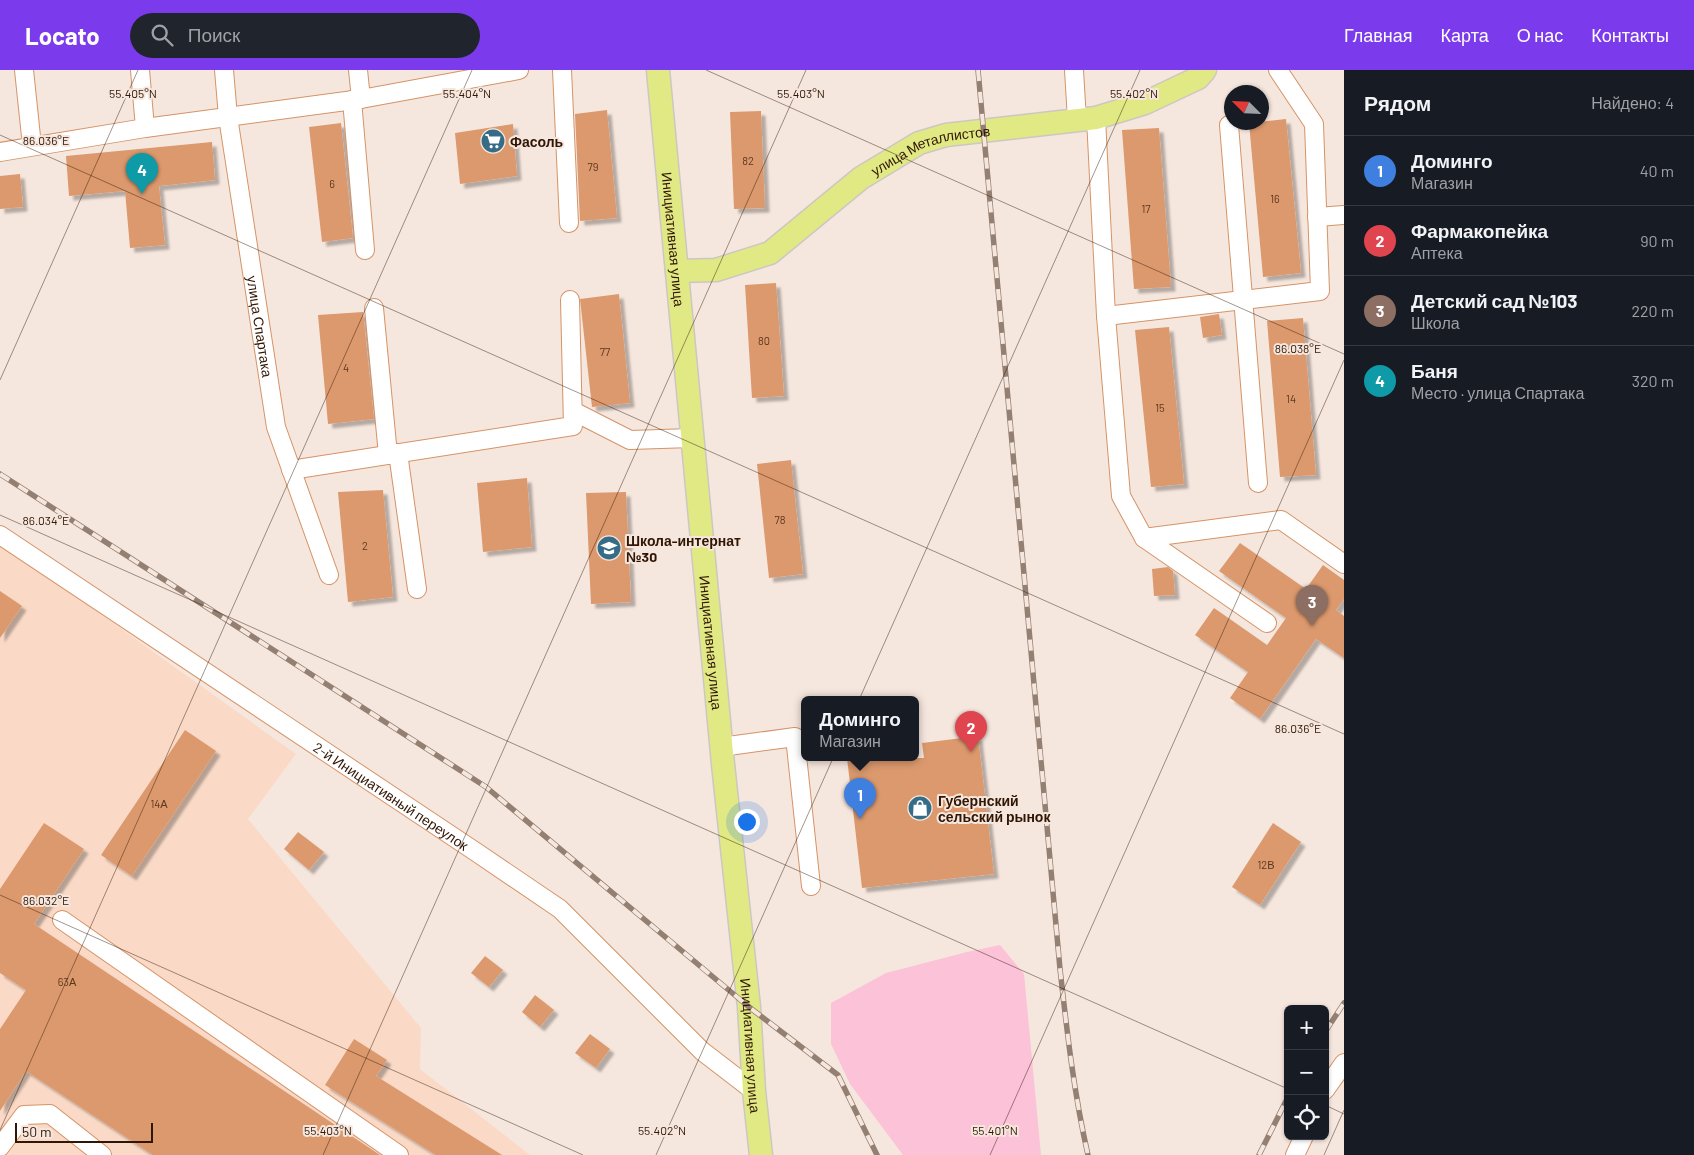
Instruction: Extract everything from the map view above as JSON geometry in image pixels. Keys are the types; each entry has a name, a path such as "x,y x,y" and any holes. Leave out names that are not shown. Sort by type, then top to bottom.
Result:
{"main road":[{"name":"Инициативная улица","path":"658,70 721,747 749,1007 760,1155"},
{"name":"улица Металлистов","path":"677,271 716,270 770,254 861,178 920,143 946,136 1087,119 1145,103 1198,78 1206,70"}],"street":[{"path":"24,70 32,146"},
{"path":"140,70 145,128"},
{"name":"улица Спартака","path":"224,70 228,117 276,427 328,575"},
{"path":"358,70 356,99 365,250"},
{"path":"0,152 145,128 356,99 519,70"},
{"path":"562,70 569,223"},
{"path":"1074,70 1087,119 1121,496 1144,538 1268,623"},
{"path":"1106,316 1320,291 1314,124 1278,70"},
{"path":"1229,130 1258,483"},
{"path":"1317,218 1344,215"},
{"path":"291,470 573,426 570,300"},
{"path":"374,308 393,454 417,589"},
{"path":"573,411 630,440 692,438"},
{"path":"1144,538 1281,520 1344,564"},
{"name":"2-й Инициативный переулок","path":"0,535 560,909 702,1051 754,1091"},
{"path":"721,747 800,736 801,750"},
{"path":"802,761 811,886"},
{"path":"62,920 400,1155"},
{"path":"1329,1084 1344,1063"},
{"path":"0,1148 24,1114 50,1114 102,1155"},
{"path":"1295,1155 1302,1140"}],"shaded area":[{"path":"0,542 296,754 248,819 421,1028 420,1069 530,1155 0,1155"},
{"path":"1000,945 1024,974 1041,1155 903,1155 850,1084 831,1044 831,1003 886,973"}],"building":[{"path":"607,110 617,218 580,221 575,114"},
{"path":"761,111 765,208 734,209 730,112"},
{"path":"1286,119 1301,273 1263,277 1250,130 1269,130 1269,121"},
{"path":"341,123 353,238 322,242 309,127"},
{"path":"513,124 517,176 460,184 455,133"},
{"path":"1159,128 1171,287 1134,289 1122,130"},
{"path":"212,142 215,180 159,186 165,245 130,248 125,191 69,196 66,156"},
{"path":"20,174 23,207 0,209 0,176"},
{"path":"776,283 784,396 752,398 745,285"},
{"path":"619,294 630,403 592,407 580,299"},
{"path":"363,312 374,419 328,424 318,315"},
{"path":"1219,314 1222,335 1203,338 1200,317"},
{"path":"1303,318 1316,475 1280,477 1267,321"},
{"path":"1169,327 1184,484 1151,487 1135,330"},
{"path":"791,460 803,574 769,578 757,464"},
{"path":"527,478 532,547 483,552 477,483"},
{"path":"383,490 393,597 348,602 338,492"},
{"name":"Школа-интернат №30","path":"626,492 631,602 591,604 586,493"},
{"path":"1240,543 1306,589 1323,565 1344,580 1344,599 1336,610 1344,616 1344,658 1316,639 1260,719 1230,698 1248,672 1195,635 1214,608 1267,645 1286,618 1219,571"},
{"path":"1168,567 1173,571 1175,595 1154,596 1152,569"},
{"path":"0,591 22,606 0,638"},
{"path":"185,730 216,751 132,876 101,855"},
{"name":"Губернский сельский рынок","path":"978,736 994,874 862,888 847,761 919,761 919,758 924,758 922,743"},
{"path":"44,823 84,849 34,924 380,1155 153,1155 26,1071 0,1111 0,1029 26,990 0,973 0,889"},
{"path":"1273,823 1301,842 1260,905 1232,887"},
{"path":"298,832 324,852 309,870 284,849"},
{"path":"485,956 503,970 489,987 471,973"},
{"path":"535,995 554,1010 540,1027 522,1012"},
{"path":"590,1034 610,1049 596,1068 575,1053"},
{"path":"354,1039 387,1060 376,1076 502,1155 436,1155 325,1085"}],"railway":[{"path":"978,70 1060,969 1075,1086 1088,1155"},
{"path":"0,474 486,787 749,1007 838,1075 877,1155"},
{"path":"1329,1026 1344,1003"},
{"path":"1259,1155 1284,1105"}],"place":[{"name":"Фасоль","path":"493,141"},
{"name":"Баня","path":"142,194"},
{"name":"Школа-интернат №30","path":"609,548"},
{"name":"Детский сад №103","path":"1312,626"},
{"name":"Фармакопейка","path":"971,752"},
{"name":"Губернский сельский рынок","path":"920,808"},
{"name":"Доминго","path":"860,819"}]}
